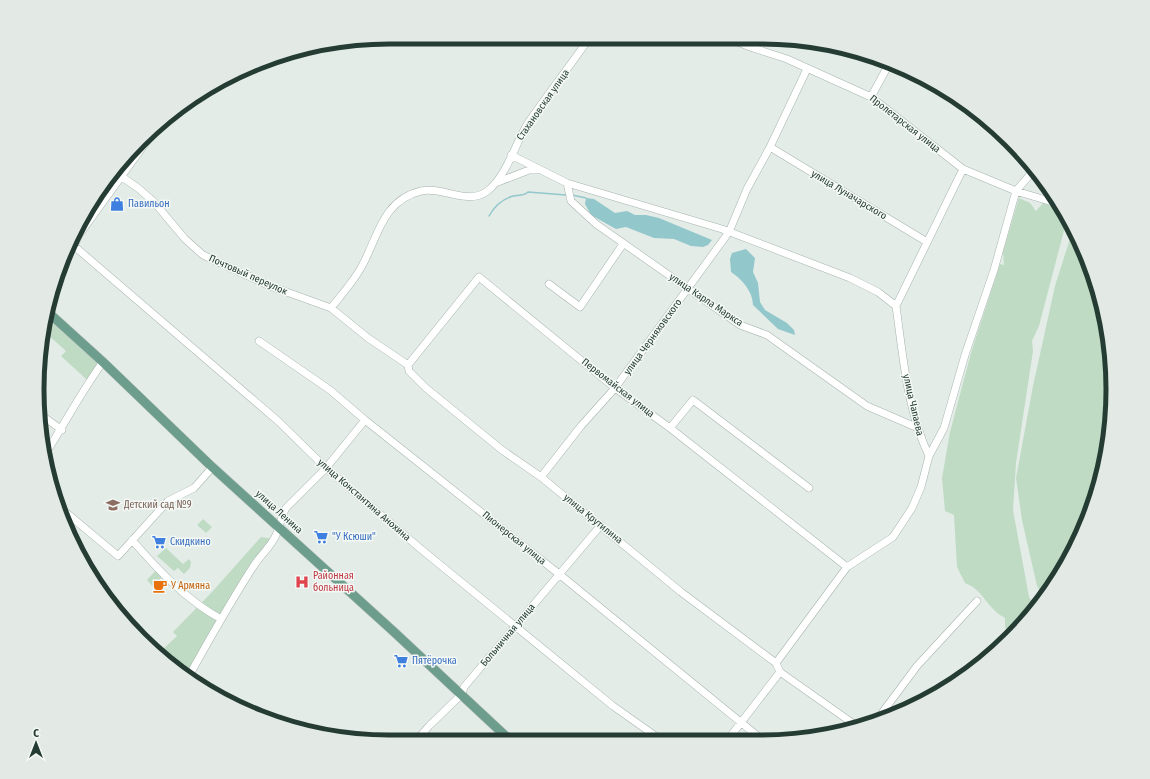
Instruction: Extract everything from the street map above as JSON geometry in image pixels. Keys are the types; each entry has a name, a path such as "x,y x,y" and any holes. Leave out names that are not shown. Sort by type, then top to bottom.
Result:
{"main road":[{"name":"улица Ленина","path":"52,316 103,362 210,466 462,694 505,735"}],"street":[{"name":"Стахановская улица","path":"331,308 363,265 381,222 399,203 412,195 429,190 475,196 486,192 502,175 510,156 529,122 585,44"},
{"name":"Пролетарская улица","path":"745,44 808,68 871,96 963,169 1016,191 1050,201"},
{"path":"871,96 886,67"},
{"path":"688,289 730,232 747,189 770,147 808,68"},
{"name":"улица Луначарского","path":"770,147 927,242"},
{"path":"85,227 142,148"},
{"path":"510,156 567,183 730,232 850,278 878,292 896,306 963,169"},
{"path":"494,183 529,170 540,169"},
{"path":"776,663 847,567 893,537 912,508 921,487 929,456 944,428 965,355 994,270 1016,191 1031,174"},
{"name":"Почтовый переулок","path":"122,177 154,202 185,239 203,255 270,286 331,308"},
{"name":"улица Карла Маркса","path":"567,183 571,200 596,224 623,244 740,325 767,335 867,406 918,428"},
{"path":"549,284 580,307 623,244"},
{"name":"улица Константина Анохина","path":"75,247 278,421 326,468 515,627 613,706 654,735"},
{"name":"Первомайская улица","path":"408,365 479,277 615,388 670,428 847,567"},
{"name":"улица Черняховского","path":"541,477 581,426 615,388 688,289"},
{"name":"улица Чапаева","path":"896,306 905,372 920,438 929,456"},
{"name":"улица Крутилина","path":"331,308 368,338 408,365 409,370 426,388 502,450 541,477 681,592 776,663 780,672"},
{"name":"Пионерская улица","path":"259,341 330,390 365,420 559,574 756,735"},
{"path":"49,448 62,430 79,398 103,362"},
{"path":"670,428 693,400 809,488"},
{"path":"46,418 62,430"},
{"path":"191,672 221,619 256,563 274,539 279,527 281,516 286,508 326,468 365,420"},
{"path":"67,513 118,556 132,540 141,533 168,501 194,488 210,470 210,466"},
{"name":"Больничная улица","path":"421,735 462,694 464,687 600,525"},
{"path":"132,540 157,568 175,585 205,611 221,619"},
{"path":"882,713 918,666 977,601"},
{"path":"732,735 780,672 852,723"}],"green space":[{"path":"1019,198 1030,203 1036,211 1043,203 1054,207 1065,227 1039,326 1032,341 1033,351 1016,463 1013,510 1029,597 1032,603 1008,631 1005,627 1005,618 993,609 977,590 965,583 957,567 954,515 945,511 942,478 950,432 971,353 1000,264 1004,265 1003,252"},
{"path":"1070,238 1088,278 1099,322 1105,367 1105,412 1099,457 1088,501 1080,522 1060,562 1041,592 1037,586 1022,520 1016,478 1033,386 1055,286"},
{"path":"52,316 103,362 91,379 86,379 61,356 66,351 49,335"},
{"path":"203,519 212,527 206,533 197,525"},
{"path":"261,537 274,539 191,672 163,650 177,636 173,632 212,592"},
{"path":"166,548 183,564 189,559 191,562 190,568 184,574 178,568 174,571 157,556"},
{"path":"156,570 163,576 153,587 147,580"}],"water":[{"path":"586,198 594,199 615,213 627,211 635,215 646,215 659,218 712,240 708,245 703,247 691,246 674,239 654,238 626,227 616,229 591,215 585,204"},
{"path":"746,249 755,258 753,272 758,283 760,302 765,310 787,323 794,330 795,335 778,329 753,305 753,300 746,286 731,272 730,259 732,253"}],"waterway":[{"path":"489,216 499,204 513,196 523,195 528,192 566,195"},
{"path":"572,195 586,198"}],"place":[{"name":"Павильон","path":"117,204"},
{"name":"Детский сад №9","path":"113,505"},
{"name":"\"У Ксюши\"","path":"321,537"},
{"name":"Скидкино","path":"159,542"},
{"name":"Районная больница","path":"302,582"},
{"name":"У Армяна","path":"160,586"},
{"name":"Пятёрочка","path":"401,661"}]}
